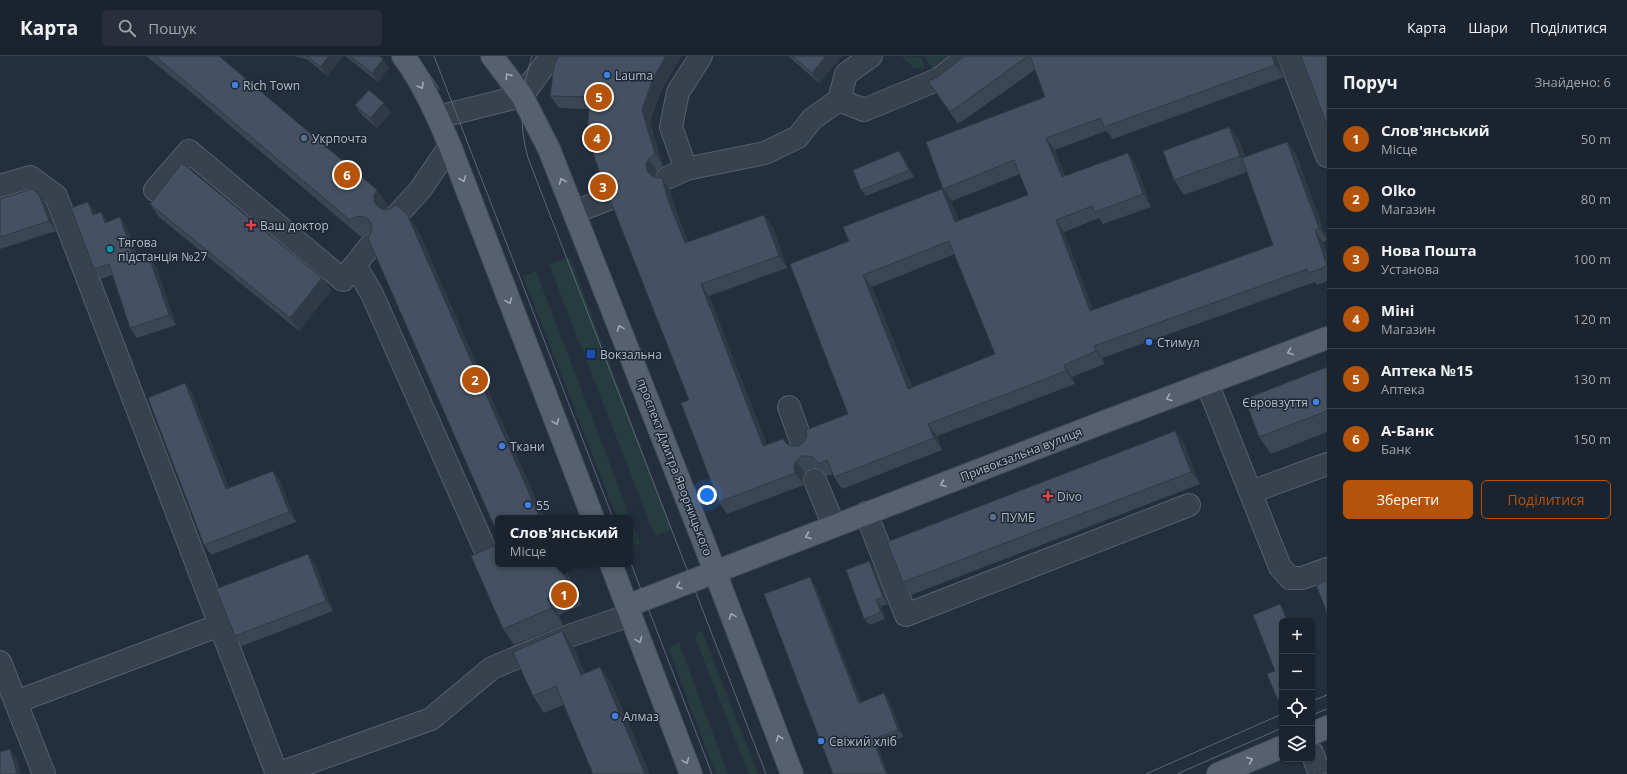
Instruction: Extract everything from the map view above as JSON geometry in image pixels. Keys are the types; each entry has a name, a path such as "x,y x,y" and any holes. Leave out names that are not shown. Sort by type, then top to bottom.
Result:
{"main road":[{"path":"403,56 424,90 438,117 450,146 592,515"},
{"name":"проспект Дмитра Яворницького","path":"492,56 522,96 549,149 716,573 792,774"},
{"name":"Привокзальна вулиця","path":"628,611 716,573 866,513 1327,338"},
{"path":"612,567 691,774"},
{"path":"1315,733 1327,727"},
{"path":"1218,774 1279,748"}],"street":[{"path":"438,117 522,96 551,56"},
{"path":"701,56 678,92 671,127 676,174 765,153 798,137 812,119 839,100 846,74 871,56"},
{"path":"839,100 864,110 940,79 968,56"},
{"path":"1288,56 1327,156"},
{"path":"398,214 420,190 450,146"},
{"path":"155,190 189,151 343,280 371,245"},
{"path":"0,186 30,177 56,196 277,774 431,718 492,668 628,611"},
{"path":"575,212 613,197"},
{"path":"355,265 372,294 488,556"},
{"path":"1208,383 1280,567 1290,578 1302,578 1327,569"},
{"path":"789,407 803,446"},
{"path":"1251,492 1327,464"},
{"path":"815,480 834,526"},
{"path":"866,513 906,616 1189,505"},
{"path":"16,702 220,625"},
{"path":"0,662 44,774"},
{"path":"1315,761 1320,774"}],"green space":[{"path":"901,56 921,57 925,69 914,68"},
{"path":"924,56 950,56 948,61 933,70"},
{"path":"570,257 672,530 655,536 549,265"},
{"path":"536,271 629,515 616,515 523,276"},
{"path":"633,525 640,543 633,546"},
{"path":"702,631 758,774 749,774 696,640 697,632"},
{"path":"679,643 728,774 716,774 668,648"}],"building":[{"path":"155,56 219,56 377,190 374,195 374,201 378,207 384,210 390,209 396,205 407,214 539,515 495,515 495,528 368,238 372,231 371,224 368,219 362,216 355,217 350,220"},
{"path":"307,56 329,56 320,67"},
{"path":"350,56 379,56 383,59 372,73"},
{"path":"558,56 666,56 652,81 642,110 655,154 648,159 646,164 647,171 652,176 662,178 668,200 685,243 764,215 779,256 701,284 763,446 783,439 787,444 798,446 804,442 807,436 806,430 848,414 790,264 849,241 843,227 942,189 955,222 1028,195 1014,160 943,189 926,142 1045,97 1030,56 1272,56 1275,65 1104,127 1101,118 1046,138 1062,177 1128,153 1143,194 1095,212 1092,206 1056,220 1090,311 1273,245 1242,158 1287,142 1319,228 1315,230 1327,266 1309,273 1307,269 1094,346 1096,351 1064,365 1066,371 928,424 934,438 834,477 827,460 818,464 814,458 802,456 796,461 794,467 795,473 719,502 681,403 689,400 609,197 615,192 617,187 616,181 612,175 600,173 594,156 588,126 589,97 550,96 554,66","holes":["949,241 995,354 908,389 863,275"]},
{"path":"792,56 826,56 812,73"},
{"path":"964,56 1028,56 950,112 928,81 938,77"},
{"path":"1301,56 1327,56 1327,125"},
{"path":"369,90 384,103 370,118 355,105"},
{"path":"1229,127 1240,156 1174,180 1163,151"},
{"path":"899,151 909,170 861,190 853,170"},
{"path":"182,163 322,278 290,318 150,204"},
{"path":"32,189 39,194 49,221 0,237 0,199"},
{"path":"88,202 93,215 101,212 105,223 120,217 135,262 149,257 169,315 130,328 109,264 94,269 71,208"},
{"path":"1327,367 1327,411 1259,437 1245,399"},
{"path":"185,383 226,489 273,471 289,512 204,545 148,398"},
{"path":"1175,431 1191,472 903,582 887,542"},
{"path":"495,545 495,567 561,567 570,588 547,598 552,608 503,629 471,556"},
{"path":"308,554 326,601 235,636 216,589"},
{"path":"869,561 883,597 876,600 881,612 864,619 846,570"},
{"path":"810,577 859,703 884,693 898,730 873,739 886,774 833,774 764,594"},
{"path":"1327,581 1327,613 1316,585"},
{"path":"1280,604 1286,618 1279,618 1279,697 1277,698 1267,674 1275,671 1253,615"},
{"path":"562,631 581,675 600,667 645,774 593,774 556,686 533,696 513,652"},
{"path":"10,749 17,774 0,774 0,752"},
{"path":"1327,770 1327,774 1316,774"}],"tram line":[{"path":"417,56 439,89"},
{"path":"434,56 612,515"},
{"path":"532,56 525,82 522,107 523,131 528,158 766,774"},
{"path":"632,567 712,774"},
{"path":"1315,700 1327,695"},
{"path":"1315,714 1327,709"},
{"path":"1146,774 1279,715"},
{"path":"1177,774 1279,729"}],"place":[{"name":"Lauma","path":"607,75"},
{"name":"Rich Town","path":"235,85"},
{"name":"Аптека №15","path":"599,97"},
{"name":"Укрпочта","path":"304,138"},
{"name":"Міні","path":"597,138"},
{"name":"А-Банк","path":"347,175"},
{"name":"Нова Пошта","path":"603,187"},
{"name":"Ваш доктор","path":"251,225"},
{"name":"Тягова пiдстанцiя №27","path":"110,249"},
{"name":"Стимул","path":"1149,342"},
{"name":"Вокзальна","path":"591,354"},
{"name":"Olko","path":"475,380"},
{"name":"Євровзуття","path":"1316,402"},
{"name":"Ткани","path":"502,446"},
{"name":"Divo","path":"1048,496"},
{"name":"55","path":"528,505"},
{"name":"ПУМБ","path":"993,517"},
{"name":"Слов'янський","path":"564,595"},
{"name":"Алмаз","path":"615,716"},
{"name":"Свіжий хліб","path":"821,741"}]}
